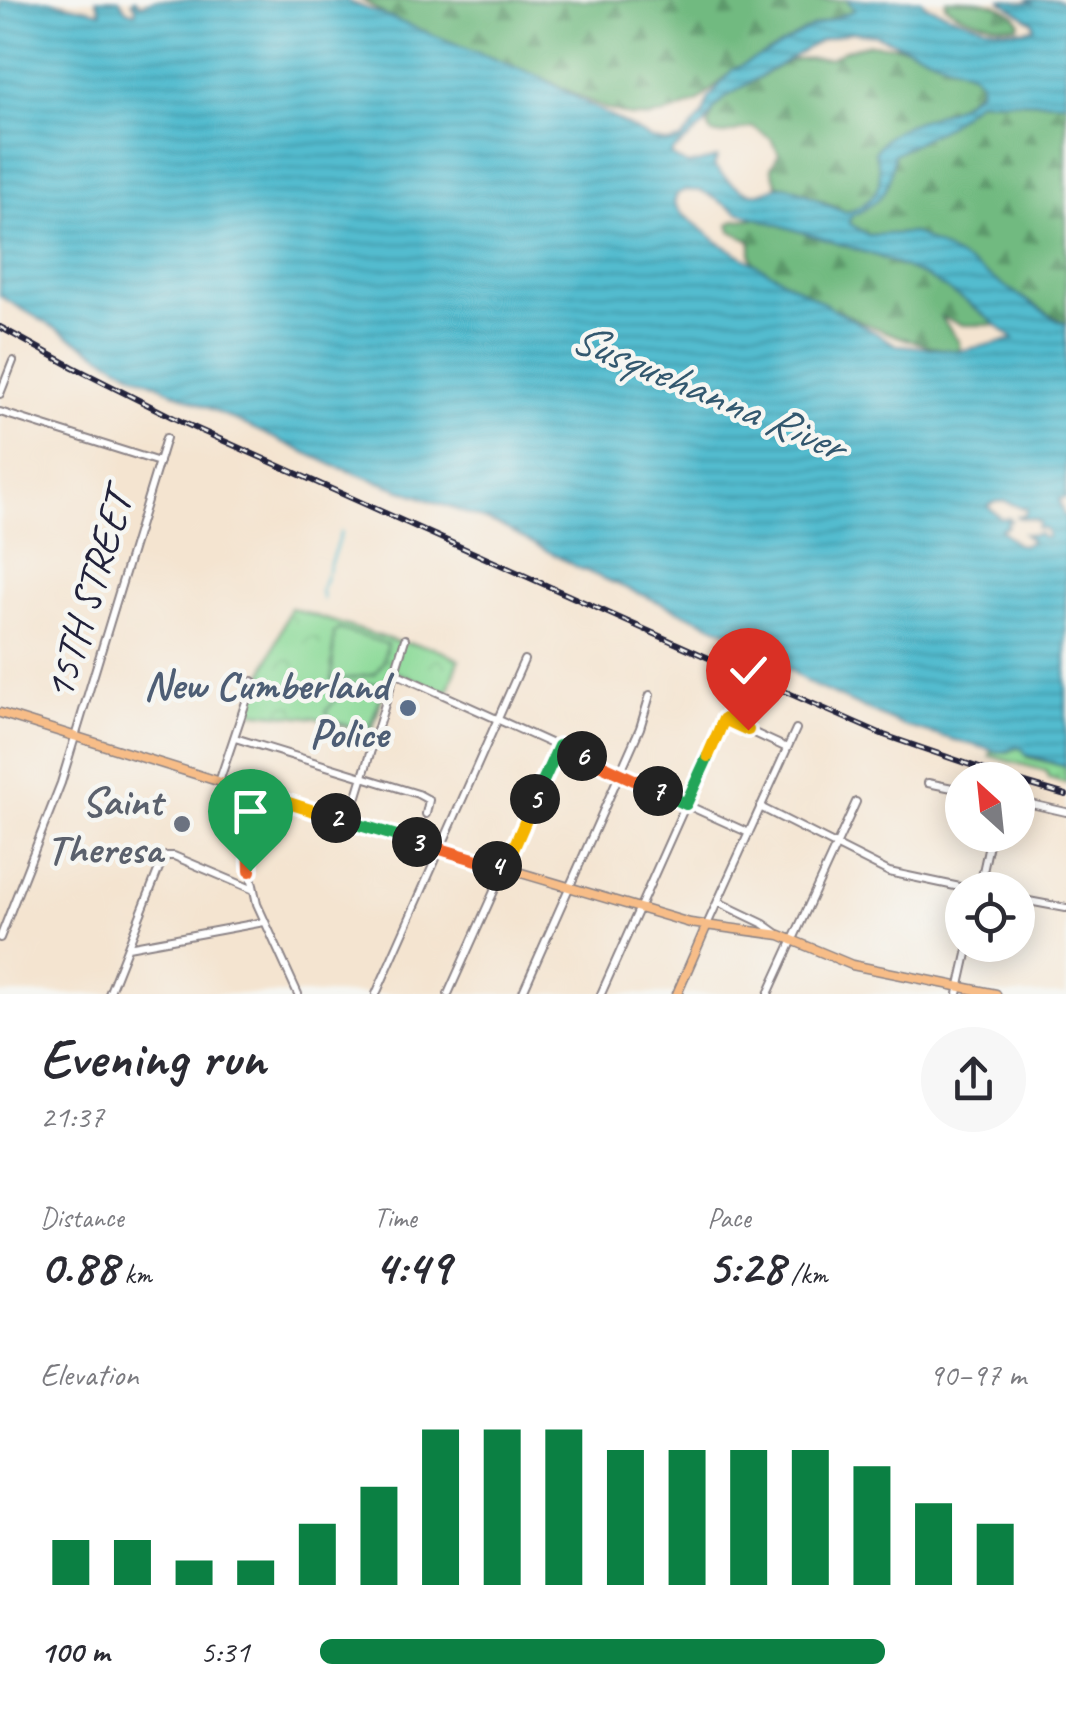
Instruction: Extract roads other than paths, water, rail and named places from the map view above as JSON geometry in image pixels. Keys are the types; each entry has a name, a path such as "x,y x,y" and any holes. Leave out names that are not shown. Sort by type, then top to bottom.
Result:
{"main road":[{"path":"0,714 440,850 706,927 780,935 852,965 959,990 996,994"},
{"path":"676,994 706,927"}],"street":[{"path":"0,394 13,361"},
{"path":"0,412 159,462"},
{"name":"15TH STREET","path":"0,938 61,783 166,438"},
{"path":"349,822 405,639"},
{"path":"376,994 524,660"},
{"path":"395,673 749,832"},
{"path":"219,782 252,681"},
{"path":"522,994 640,728 650,695"},
{"path":"601,994 724,719 787,748"},
{"path":"706,927 796,729"},
{"path":"235,738 426,797 430,802 426,814"},
{"path":"448,994 559,746"},
{"path":"928,784 945,787"},
{"path":"230,785 228,793 264,922 298,994"},
{"path":"249,866 248,806 252,792"},
{"path":"768,994 856,802"},
{"path":"1035,805 1066,812"},
{"path":"760,807 889,872 945,883"},
{"path":"109,994 166,856 254,890"},
{"path":"718,902 780,935"},
{"path":"1035,902 1066,908"},
{"path":"128,947 264,922"},
{"path":"959,990 965,962"}],"water":[{"name":"Susquehanna River","path":"0,0 48,0 101,12 96,0 120,0 126,10 135,13 135,0 140,4 156,0 345,0 540,77 651,139 668,143 681,140 703,115 709,98 732,70 812,27 855,10 847,0 921,0 927,6 1006,30 1034,28 1033,22 1000,0 1066,3 1066,102 978,100 947,126 894,154 883,192 871,205 851,216 849,223 868,235 914,233 1066,324 1066,498 1059,499 1066,516 1066,766 1026,755 1017,747 999,752 904,726 812,685 741,637 579,568 499,525 335,466 130,372 0,296","holes":["851,32 876,35 973,73 980,81 980,89 960,104 910,124 882,142 875,152 880,175 877,189 861,206 841,211 784,186 747,192 714,166 717,158 688,165 674,158 671,153 704,126 726,97 821,40","685,190 702,191 738,212 877,256 927,277 1014,339 960,351 897,345 721,244 681,213 674,202 677,194","1005,501 1027,510 1025,515 1016,517 1040,523 1037,528 1045,529 1048,537 1024,534 1031,541 1016,544 1000,529 1008,526 1009,518 1002,519 987,506"]}],"waterway":[{"path":"323,599 321,590 341,532"}],"railway":[{"path":"0,327 184,423 884,735 962,762"},
{"path":"1035,786 1066,795"}],"place":[{"name":"New Cumberland Police","path":"408,708"},
{"name":"Saint Theresa","path":"182,824"}]}
